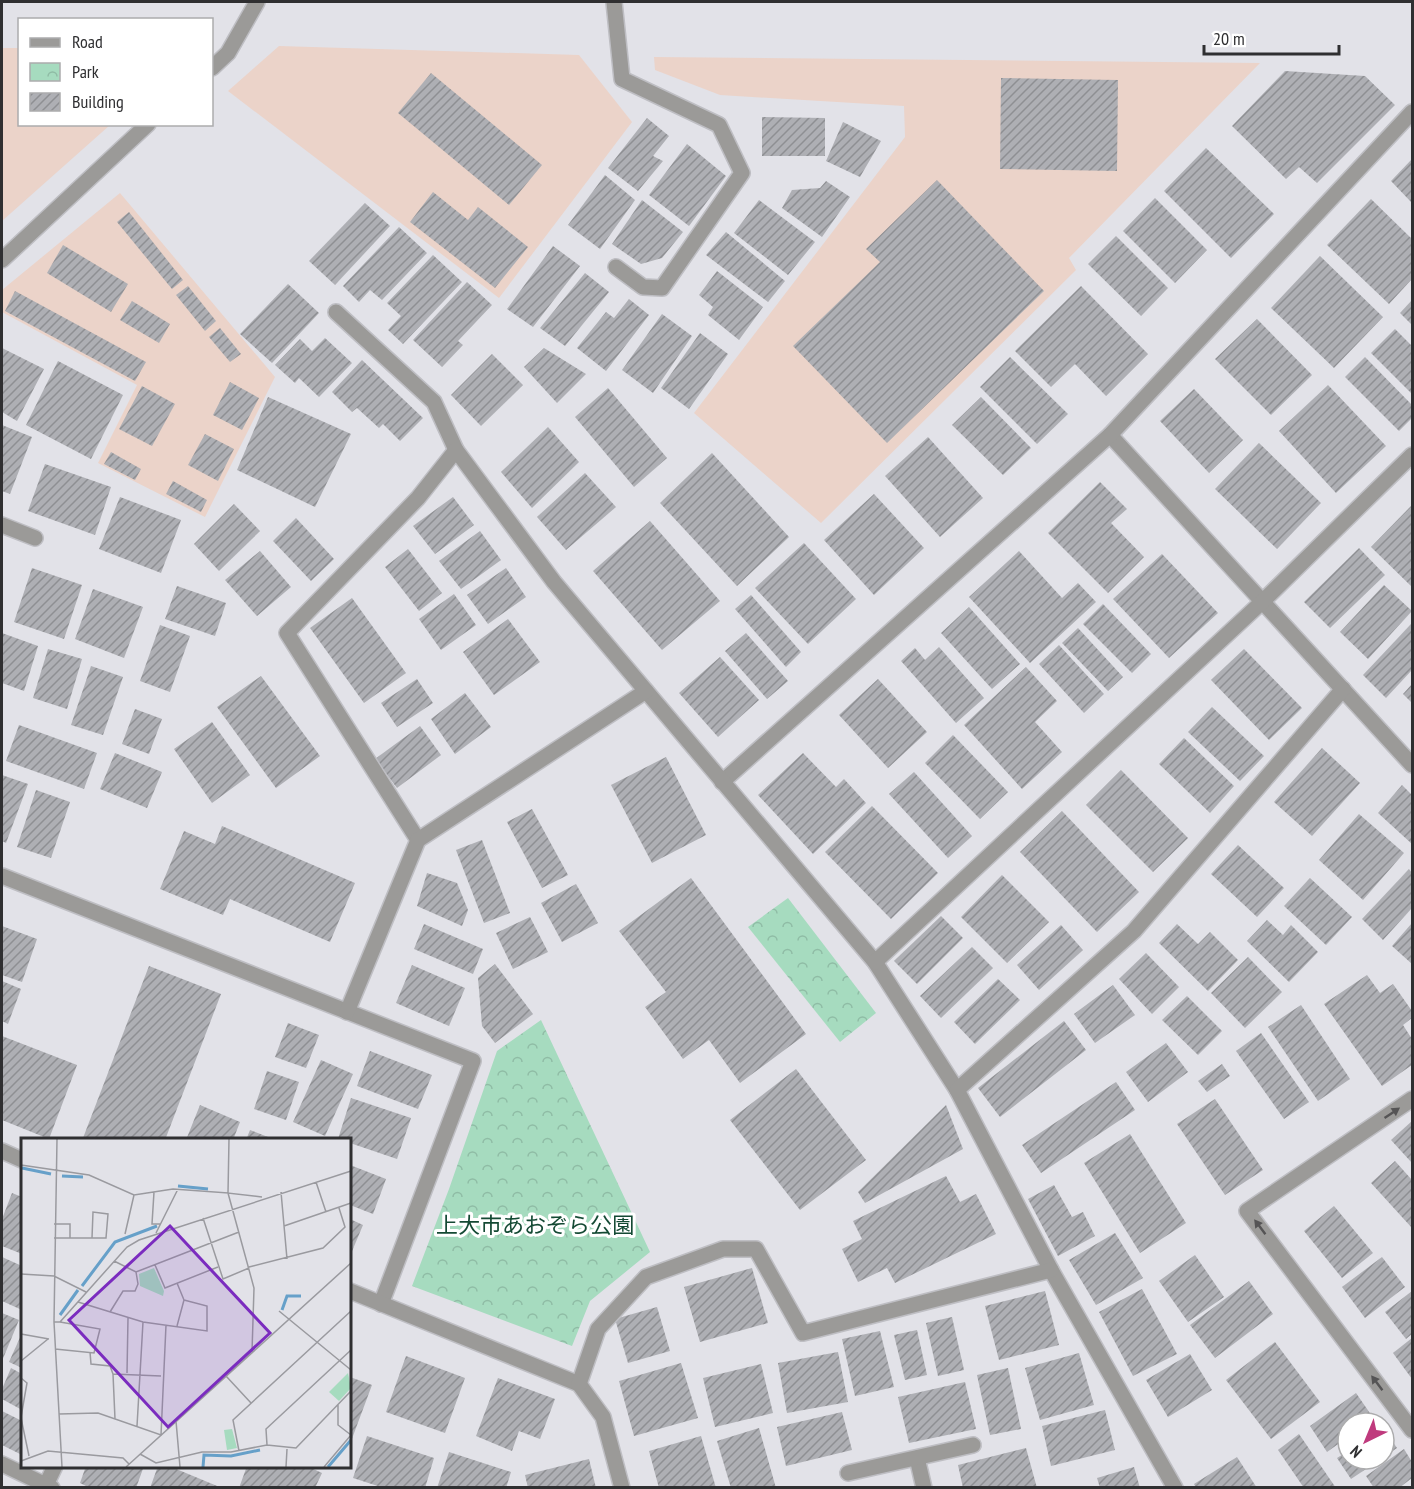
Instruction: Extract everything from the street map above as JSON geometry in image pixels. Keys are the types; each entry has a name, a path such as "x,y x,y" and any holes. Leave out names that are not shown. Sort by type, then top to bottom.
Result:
{"street":[{"path":"213,67 228,53 257,2"},
{"path":"614,2 622,80 719,125 741,173 662,288 643,287 616,267"},
{"path":"722,782 1110,435 1413,112"},
{"path":"2,260 146,126"},
{"path":"336,312 434,402 456,450 554,582 875,962 957,1090 1051,1270 1175,1488"},
{"path":"1110,435 1413,765"},
{"path":"418,840 287,633 418,498 456,450"},
{"path":"875,962 1263,601 1413,455"},
{"path":"2,525 35,538"},
{"path":"957,1090 1134,931 1343,689"},
{"path":"347,1012 418,840 646,691"},
{"path":"2,876 472,1061 381,1304"},
{"path":"1413,1099 1247,1211 1413,1430"},
{"path":"2,1151 21,1160"},
{"path":"579,1384 598,1329 646,1277 723,1249 756,1249 803,1333 1051,1270"},
{"path":"351,1291 579,1384 603,1417 622,1488"},
{"path":"848,1473 973,1444"},
{"path":"917,1458 924,1488"},
{"path":"2,1464 49,1486 55,1468"}],"shaded area":[{"path":"279,46 579,55 632,122 499,298 228,91"},
{"path":"2,48 18,48 18,126 109,126 2,221"},
{"path":"654,57 1260,63 1069,258 1076,270 821,523 694,413 905,137 904,106 720,95 655,70"},
{"path":"120,193 275,377 205,517 98,463 137,385 2,312 2,290"}],"green space":[{"path":"788,898 876,1013 840,1042 748,927"},
{"name":"上大市あおぞら公園","path":"541,1020 650,1252 590,1301 572,1346 412,1286 449,1189 497,1051"}],"building":[{"path":"1285,71 1365,76 1395,105 1317,183 1299,167 1286,179 1232,126"},
{"path":"431,73 542,165 509,205 398,113"},
{"path":"1001,78 1118,80 1117,171 1000,169"},
{"path":"762,117 825,118 825,156 762,156"},
{"path":"647,118 669,136 653,156 663,161 638,191 608,168"},
{"path":"843,122 881,141 860,177 826,161"},
{"path":"687,144 726,176 689,226 649,195"},
{"path":"1206,148 1274,214 1231,258 1164,191"},
{"path":"1412,159 1412,203 1391,181"},
{"path":"605,175 635,200 600,249 568,225"},
{"path":"937,180 1044,291 887,443 793,346 880,262 866,249"},
{"path":"826,181 850,197 822,237 782,208 792,190 820,188"},
{"path":"433,192 468,220 478,207 528,247 495,288 410,222"},
{"path":"1155,198 1207,250 1175,283 1123,231"},
{"path":"1371,199 1412,239 1412,279 1389,304 1327,245"},
{"path":"642,200 683,232 662,258 641,264 612,244"},
{"path":"759,200 815,242 788,275 734,233"},
{"path":"365,203 390,226 335,285 309,261"},
{"path":"129,212 183,280 172,289 117,222"},
{"path":"399,227 427,253 382,300 370,290 359,302 343,286"},
{"path":"726,232 785,281 768,302 706,255"},
{"path":"1116,236 1168,288 1141,316 1088,264"},
{"path":"63,245 128,284 111,312 47,273"},
{"path":"553,246 580,266 533,327 507,309"},
{"path":"433,255 462,282 403,344 388,330 401,316 387,303"},
{"path":"1320,256 1383,317 1334,368 1271,308"},
{"path":"717,271 763,307 739,340 708,315 713,307 699,295"},
{"path":"585,273 609,292 565,346 540,328"},
{"path":"467,282 492,305 458,341 463,345 442,367 413,340"},
{"path":"288,284 319,313 272,363 240,334"},
{"path":"188,286 216,321 205,331 176,295"},
{"path":"1081,286 1148,354 1106,396 1075,364 1051,387 1015,351"},
{"path":"15,291 146,362 135,381 5,311"},
{"path":"629,299 649,315 606,371 577,348 606,312 614,318"},
{"path":"1412,300 1412,325 1400,313"},
{"path":"132,301 170,324 159,343 120,320"},
{"path":"662,314 692,336 653,393 622,370"},
{"path":"1257,319 1312,375 1271,415 1215,359"},
{"path":"220,328 241,354 230,362 209,337"},
{"path":"1395,329 1412,346 1412,394 1371,353"},
{"path":"700,333 728,354 689,409 661,388"},
{"path":"325,338 352,363 319,397 299,378 295,383 275,365 300,339 312,351"},
{"path":"2,348 44,369 17,421 2,412"},
{"path":"544,348 586,374 557,403 524,367"},
{"path":"492,354 523,385 481,426 451,395"},
{"path":"1010,357 1068,414 1037,444 980,387"},
{"path":"1365,357 1412,405 1412,418 1399,431 1345,377"},
{"path":"362,360 423,418 400,441 383,424 379,428 357,408 352,412 332,392"},
{"path":"58,361 123,395 91,459 26,425"},
{"path":"230,382 259,398 242,430 213,415"},
{"path":"1328,385 1386,446 1336,493 1279,431"},
{"path":"142,386 175,404 152,446 119,429"},
{"path":"608,388 667,458 634,487 575,417"},
{"path":"1194,389 1243,440 1209,473 1160,421"},
{"path":"268,397 351,434 315,507 237,470"},
{"path":"981,397 1031,448 1003,475 952,425"},
{"path":"2,425 32,437 10,494 2,491"},
{"path":"548,427 579,462 532,508 501,472"},
{"path":"205,434 234,449 218,481 188,465"},
{"path":"928,437 983,498 940,537 885,476"},
{"path":"1259,443 1321,503 1277,549 1215,489"},
{"path":"111,452 141,469 135,480 104,464"},
{"path":"712,453 789,537 737,586 660,503"},
{"path":"45,464 111,487 95,535 28,511"},
{"path":"585,473 616,507 566,550 537,517"},
{"path":"173,481 207,500 201,512 166,494"},
{"path":"1100,482 1127,509 1111,523 1144,557 1108,593 1048,533"},
{"path":"874,494 924,548 874,595 824,540"},
{"path":"120,497 181,520 161,573 99,549"},
{"path":"453,497 474,525 435,554 413,526"},
{"path":"234,504 260,531 219,571 194,544"},
{"path":"1412,505 1412,587 1371,547"},
{"path":"296,518 334,559 311,581 273,541"},
{"path":"650,521 720,601 662,650 593,571"},
{"path":"480,531 501,560 461,589 439,561"},
{"path":"804,543 856,599 808,644 755,588"},
{"path":"1359,548 1385,575 1330,628 1304,602"},
{"path":"408,549 442,593 419,611 385,567"},
{"path":"260,551 291,587 257,616 225,580"},
{"path":"1019,551 1062,598 1078,583 1096,602 1030,663 969,597"},
{"path":"1162,554 1218,613 1169,658 1113,599"},
{"path":"32,568 82,585 64,639 14,622"},
{"path":"506,568 526,597 488,624 467,595"},
{"path":"1384,585 1412,611 1368,659 1340,632"},
{"path":"177,586 226,603 215,636 165,619"},
{"path":"93,589 143,607 124,658 75,639"},
{"path":"454,594 476,625 441,650 419,619"},
{"path":"751,595 801,652 786,667 735,609"},
{"path":"352,598 406,673 364,703 310,628"},
{"path":"1103,604 1151,654 1132,673 1083,624"},
{"path":"969,607 1020,664 992,689 941,633"},
{"path":"508,619 540,662 494,695 463,652"},
{"path":"1412,623 1412,670 1386,698 1363,675"},
{"path":"160,625 190,636 170,692 140,681"},
{"path":"1078,628 1123,677 1108,691 1062,643"},
{"path":"2,633 38,646 24,691 2,683"},
{"path":"746,633 788,681 767,699 725,651"},
{"path":"1059,645 1104,694 1084,713 1039,664"},
{"path":"939,647 984,698 956,723 901,661 915,648 925,660"},
{"path":"48,649 82,659 67,709 33,698"},
{"path":"1244,649 1302,708 1269,740 1211,680"},
{"path":"720,657 759,700 718,737 679,693"},
{"path":"91,666 123,677 103,735 71,725"},
{"path":"1026,667 1057,701 1035,722 1062,752 1022,789 964,725"},
{"path":"261,676 320,756 276,788 217,707"},
{"path":"417,679 433,703 397,727 381,703"},
{"path":"878,679 927,732 888,768 839,715"},
{"path":"1412,684 1412,703 1403,694"},
{"path":"465,693 491,727 455,754 431,719"},
{"path":"1212,707 1264,756 1240,781 1188,732"},
{"path":"135,709 162,719 149,754 122,744"},
{"path":"212,722 250,775 212,803 174,749"},
{"path":"19,725 97,753 84,789 6,761"},
{"path":"420,726 441,755 397,788 375,759"},
{"path":"953,735 1008,792 980,819 925,763"},
{"path":"1184,738 1234,786 1210,813 1159,764"},
{"path":"1322,748 1360,783 1312,836 1274,802"},
{"path":"115,753 162,772 147,808 100,789"},
{"path":"803,753 836,787 844,779 866,803 813,854 758,795"},
{"path":"666,757 706,835 652,863 611,785"},
{"path":"1121,770 1188,838 1153,872 1086,805"},
{"path":"914,772 972,836 948,858 889,794"},
{"path":"2,775 28,784 6,843 2,841"},
{"path":"1402,785 1412,795 1412,844 1378,813"},
{"path":"36,790 70,802 51,858 17,847"},
{"path":"872,806 938,873 891,919 825,852"},
{"path":"532,809 568,875 542,888 507,822"},
{"path":"1062,811 1139,892 1097,932 1020,852"},
{"path":"1359,814 1404,853 1363,900 1319,860"},
{"path":"222,826 355,883 330,942 230,899 223,915 160,889 184,831 215,844"},
{"path":"482,840 510,913 484,923 456,850"},
{"path":"1238,845 1284,888 1257,917 1211,874"},
{"path":"1409,869 1412,873 1412,908 1383,940 1362,919"},
{"path":"427,873 457,883 468,910 462,926 417,906"},
{"path":"1002,875 1049,922 1007,963 961,917"},
{"path":"691,878 806,1034 740,1083 709,1040 683,1059 645,1007 666,992 619,931"},
{"path":"1310,878 1352,917 1326,945 1284,906"},
{"path":"576,884 598,923 562,942 541,903"},
{"path":"941,916 963,938 917,984 894,961"},
{"path":"530,917 548,952 513,969 496,933"},
{"path":"1267,920 1283,935 1291,925 1318,952 1289,982 1247,941"},
{"path":"1412,923 1412,964 1392,946"},
{"path":"424,924 483,949 473,974 414,949"},
{"path":"1177,924 1198,944 1210,932 1238,960 1208,991 1159,943"},
{"path":"1061,925 1083,950 1039,990 1017,965"},
{"path":"2,926 37,939 22,982 2,975"},
{"path":"972,947 993,968 941,1018 920,996"},
{"path":"1146,953 1179,987 1152,1014 1119,979"},
{"path":"1248,957 1282,992 1245,1028 1211,993"},
{"path":"495,964 533,1014 495,1043 482,1026 478,978"},
{"path":"412,965 465,988 449,1026 396,1003"},
{"path":"149,966 221,994 166,1138 83,1138"},
{"path":"1367,975 1380,993 1393,984 1412,1011 1412,1018 1403,1025 1412,1039 1412,1065 1382,1086 1324,1004"},
{"path":"998,979 1020,1000 975,1044 954,1022"},
{"path":"2,981 21,989 8,1024 2,1021"},
{"path":"1113,985 1135,1015 1095,1043 1074,1014"},
{"path":"1187,996 1222,1031 1198,1055 1162,1020"},
{"path":"1301,1005 1350,1079 1318,1101 1268,1027"},
{"path":"1064,1021 1086,1050 1000,1117 978,1088"},
{"path":"288,1023 319,1035 306,1068 275,1057"},
{"path":"1261,1033 1309,1102 1284,1119 1236,1051"},
{"path":"2,1036 77,1065 49,1138 2,1120"},
{"path":"1166,1043 1188,1072 1148,1102 1126,1072"},
{"path":"370,1051 432,1075 418,1109 357,1086"},
{"path":"321,1060 353,1074 325,1136 293,1122"},
{"path":"1222,1064 1230,1076 1207,1092 1198,1081"},
{"path":"796,1069 866,1160 800,1210 730,1120"},
{"path":"267,1071 299,1082 286,1120 254,1109"},
{"path":"1116,1082 1135,1110 1041,1173 1022,1145"},
{"path":"351,1098 411,1118 397,1159 351,1143 351,1138 338,1138"},
{"path":"1215,1099 1263,1170 1225,1195 1177,1124"},
{"path":"200,1105 240,1122 234,1138 187,1138"},
{"path":"946,1105 963,1149 865,1203 858,1192"},
{"path":"1412,1121 1412,1163 1391,1140"},
{"path":"250,1130 270,1138 247,1138"},
{"path":"1130,1134 1186,1223 1140,1253 1084,1163"},
{"path":"1395,1161 1412,1180 1412,1228 1371,1183"},
{"path":"351,1165 386,1179 373,1214 351,1205"},
{"path":"946,1176 960,1202 976,1194 996,1234 895,1283 887,1268 858,1282 842,1249 862,1239 853,1221"},
{"path":"1054,1185 1072,1217 1083,1212 1095,1236 1058,1256 1028,1199"},
{"path":"12,1193 21,1197 21,1254 2,1246 2,1219"},
{"path":"1334,1206 1373,1253 1342,1278 1304,1231"},
{"path":"351,1219 363,1225 351,1254"},
{"path":"1115,1233 1143,1278 1096,1305 1069,1260"},
{"path":"1195,1255 1224,1297 1188,1322 1159,1281"},
{"path":"2,1257 21,1266 21,1310 2,1301"},
{"path":"1382,1257 1405,1287 1365,1318 1342,1287"},
{"path":"752,1268 768,1323 700,1342 684,1287"},
{"path":"1249,1281 1273,1314 1215,1358 1190,1325"},
{"path":"1142,1289 1177,1354 1133,1376 1099,1312"},
{"path":"1045,1291 1059,1345 999,1360 985,1306"},
{"path":"1412,1291 1412,1334 1406,1339 1385,1312"},
{"path":"657,1307 670,1351 628,1363 615,1319"},
{"path":"2,1313 19,1320 2,1361"},
{"path":"952,1317 964,1370 938,1376 926,1323"},
{"path":"917,1330 927,1375 905,1380 894,1335"},
{"path":"880,1331 894,1387 855,1396 842,1339"},
{"path":"21,1335 21,1368 9,1362"},
{"path":"1412,1338 1412,1379 1393,1353"},
{"path":"1275,1342 1320,1402 1271,1439 1226,1380"},
{"path":"838,1352 848,1402 787,1413 778,1363"},
{"path":"1079,1353 1094,1405 1040,1420 1025,1368"},
{"path":"1190,1354 1212,1390 1168,1417 1146,1380"},
{"path":"406,1356 465,1378 445,1433 386,1412"},
{"path":"681,1363 698,1418 634,1436 619,1381"},
{"path":"761,1364 773,1413 715,1427 703,1378"},
{"path":"11,1368 21,1373 21,1409 2,1399 2,1389"},
{"path":"1008,1368 1021,1429 990,1435 977,1375"},
{"path":"351,1377 372,1385 351,1441"},
{"path":"498,1378 555,1399 540,1439 519,1431 512,1451 476,1436"},
{"path":"965,1382 976,1429 909,1443 898,1397"},
{"path":"1356,1393 1368,1411 1336,1411 1336,1446 1327,1452 1310,1426"},
{"path":"1105,1410 1115,1450 1051,1466 1042,1426"},
{"path":"2,1411 21,1420 21,1454 2,1445"},
{"path":"842,1412 852,1450 786,1466 777,1427"},
{"path":"759,1428 776,1488 731,1488 717,1441"},
{"path":"1299,1434 1336,1488 1304,1488 1278,1450"},
{"path":"367,1436 434,1458 425,1488 384,1488 353,1478"},
{"path":"701,1436 716,1488 659,1488 649,1451"},
{"path":"1026,1448 1037,1488 963,1488 958,1465"},
{"path":"1404,1449 1412,1462 1412,1478 1399,1488 1374,1488 1366,1476 1373,1471 1396,1471 1396,1455"},
{"path":"449,1452 511,1472 506,1488 437,1488"},
{"path":"1237,1457 1257,1488 1196,1488 1194,1484"},
{"path":"589,1459 596,1488 528,1488 525,1475"},
{"path":"1134,1467 1140,1488 1100,1488 1097,1478"},
{"path":"85,1468 143,1468 136,1488 90,1488 80,1483"},
{"path":"157,1468 174,1468 222,1488 150,1488"},
{"path":"246,1468 311,1468 322,1473 315,1488 239,1488"},
{"path":"1346,1471 1363,1471 1351,1479"}]}
